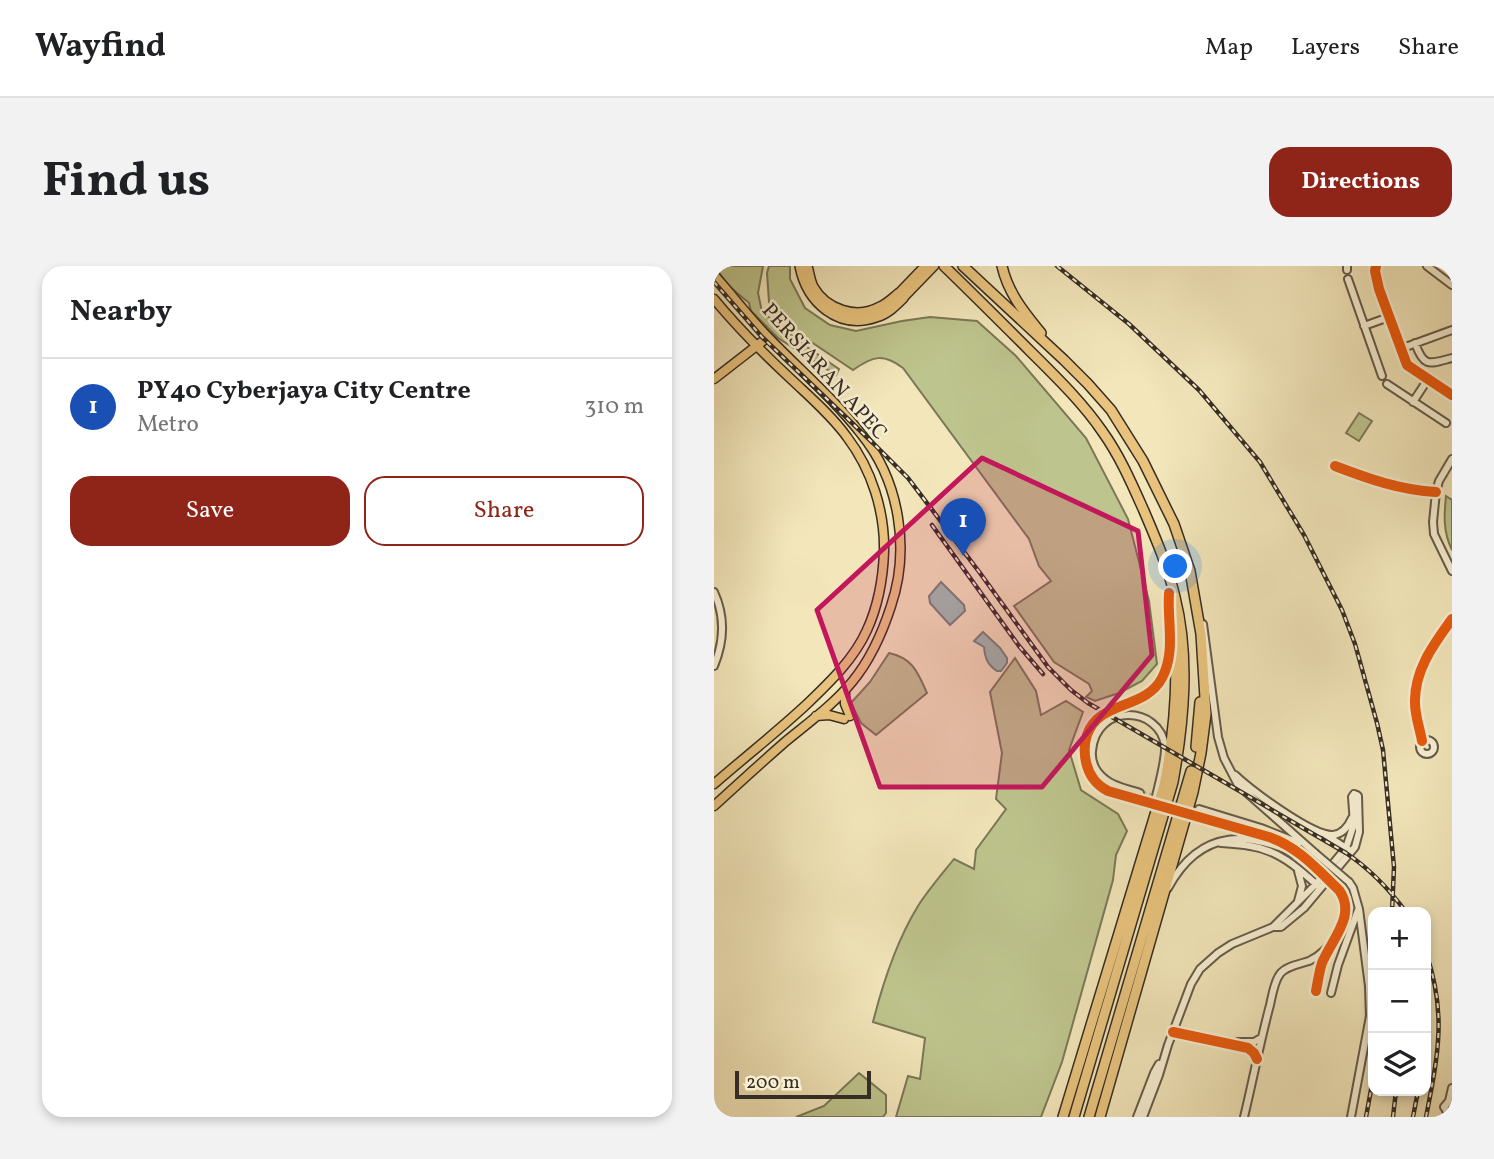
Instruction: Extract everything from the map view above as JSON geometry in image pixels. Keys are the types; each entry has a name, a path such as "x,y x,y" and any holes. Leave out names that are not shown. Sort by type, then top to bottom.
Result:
{"highway":[{"path":"800,266 804,284 813,298 827,311 844,320 876,317 888,311 901,296"},
{"path":"807,266 812,286 820,297 831,306 845,311 869,311 901,296"},
{"path":"943,266 1074,395 1102,431 1127,473 1156,537 1170,577 1179,618 1184,657 1183,711 1178,752 1167,803 1074,1117"},
{"path":"963,266 1064,360 1111,411 1143,461 1174,524 1190,571 1201,634 1206,714 1193,792 1100,1117"},
{"path":"1002,266 1005,281 1015,299 1064,360"},
{"path":"1089,1117 1178,820 1197,741 1200,697 1195,620 1174,524"},
{"path":"1061,1117 1164,785 1171,752 1176,647 1169,593 1170,577"}],"main road":[{"path":"901,296 925,266"},
{"path":"901,296 934,266"},
{"name":"PERSIARAN APEC","path":"714,275 768,337 862,435 878,459 893,495 900,540 896,591 885,625 866,664 845,690 714,806"},
{"name":"PERSIARAN APEC","path":"714,299 756,346 846,435 866,468 881,509 885,536 880,591 868,629 855,652 839,673 781,728 714,784"},
{"path":"744,355 747,345 745,333"},
{"path":"714,379 768,337"},
{"path":"744,355 757,353 766,356"},
{"path":"816,716 847,717 845,690"},
{"path":"781,728 789,725 818,699 822,700 824,703 821,707 792,737"}],"street":[{"path":"1376,266 1379,289 1407,365 1452,395"},
{"path":"1427,266 1452,285"},
{"path":"1437,274 1443,266"},
{"path":"1348,279 1382,376"},
{"path":"1364,326 1389,317"},
{"path":"1401,348 1452,330"},
{"path":"1415,343 1425,362 1430,364 1452,358"},
{"path":"1413,402 1428,379"},
{"path":"1387,384 1446,423"},
{"path":"1452,459 1439,481 1433,522 1434,534 1452,571"},
{"path":"1335,466 1369,479 1416,491 1436,492"},
{"path":"1416,491 1439,481"},
{"path":"1190,571 1206,634 1218,737 1229,769 1238,785 1353,888 1359,909 1370,1016 1351,1117"},
{"path":"714,592 718,600 722,629 722,641 714,666"},
{"path":"1147,838 1165,753 1164,744 1154,726 1144,719 1123,715 1101,727 1094,738 1092,757 1095,768 1102,777 1140,797 1108,791 1096,783 1086,761 1086,740 1090,727 1100,716 1146,696 1162,678 1170,653 1169,593"},
{"path":"1422,741 1415,703 1418,681 1430,650 1452,619"},
{"path":"1229,769 1255,793 1283,812 1349,850"},
{"path":"1315,853 1283,835 1197,813 1277,839 1294,849 1339,890 1346,911 1343,925 1322,964 1316,991"},
{"path":"1137,1117 1191,984 1200,969 1232,944 1281,927 1295,916 1357,841 1357,816 1338,834 1329,835 1318,831"},
{"path":"1152,936 1176,873 1189,858 1216,843 1235,839 1267,841 1306,859"},
{"path":"1216,843 1262,848 1294,864 1319,886"},
{"path":"1294,864 1302,880 1300,897 1295,905"},
{"path":"1273,928 1295,905 1319,886"},
{"path":"1331,993 1338,965 1359,909"},
{"path":"1244,1117 1261,1038 1281,972 1319,955 1337,935"},
{"path":"1178,1021 1186,1034"},
{"path":"1173,1031 1248,1048 1257,1059"},
{"path":"1168,1045 1186,1034 1245,1043 1261,1038"},
{"path":"1143,1117 1163,1056"},
{"path":"1452,1088 1450,1100 1445,1104 1447,1112 1452,1114"}],"highlighted area":[{"path":"982,458 1138,531 1152,655 1042,787 880,787 817,610"}],"green space":[{"path":"714,266 763,266 758,293 762,312 839,369 836,375 778,338 751,311 749,303 729,286"},
{"path":"769,266 790,266 790,279 805,308 830,325 856,331 930,317 977,321 1016,356 1086,438 1128,519 1149,601 1157,664 1142,681 1095,701 1086,697 1092,691 1089,684 1054,662 1014,606 1051,581 1039,566 1029,539 903,368 890,360 878,358 853,370 789,327 783,312 769,302"},
{"path":"1359,413 1372,421 1359,441 1346,433"},
{"path":"1446,496 1452,500 1452,550 1445,523"},
{"path":"889,653 909,663 927,693 876,735 861,723 851,703 870,682"},
{"path":"1015,658 1036,691 1041,715 1066,701 1083,712 1069,750 1081,790 1118,814 1127,831 1116,855 1113,880 1062,1062 1041,1117 896,1117 908,1076 920,1079 925,1038 873,1022 891,963 918,906 954,859 974,869 976,850 1006,809 996,799 1002,753 990,692"},
{"path":"859,1073 886,1095 886,1113 883,1117 796,1117 824,1106"}],"shaded area":[{"path":"941,582 964,605 965,611 950,625 930,603 929,596"},
{"path":"983,632 1007,658 1001,671 991,666 984,647 974,641"}],"tunnel":[{"path":"1140,793 1199,809"},
{"path":"1141,800 1196,816"}],"railway":[{"path":"1057,266 1129,324 1199,390 1260,462 1304,535 1342,610 1355,644 1377,723 1383,750 1394,867 1392,907"},
{"path":"714,282 762,337 908,478 1048,667 1071,690 1088,703 1346,853 1379,880 1402,907"},
{"path":"932,525 1019,646 1043,674"},
{"path":"1426,1117 1438,1035 1437,995 1431,969"},
{"path":"1366,1117 1370,1096"},
{"path":"1393,1117 1395,1096"},
{"path":"1413,1117 1417,1096"}],"cycle path":[{"path":"1376,266 1379,289 1407,365 1452,395"},
{"path":"1335,466 1385,483 1436,492"},
{"path":"1169,593 1170,647 1162,678 1145,695 1101,716 1093,724 1085,745 1087,767 1094,780 1108,791 1279,841 1307,859 1339,890 1344,899 1344,918 1322,963 1316,991"},
{"path":"1422,741 1415,708 1418,679 1426,658 1452,619"},
{"path":"1173,1032 1248,1048 1257,1059"}],"place":[{"name":"PY40 Cyberjaya City Centre","path":"963,556"}]}
